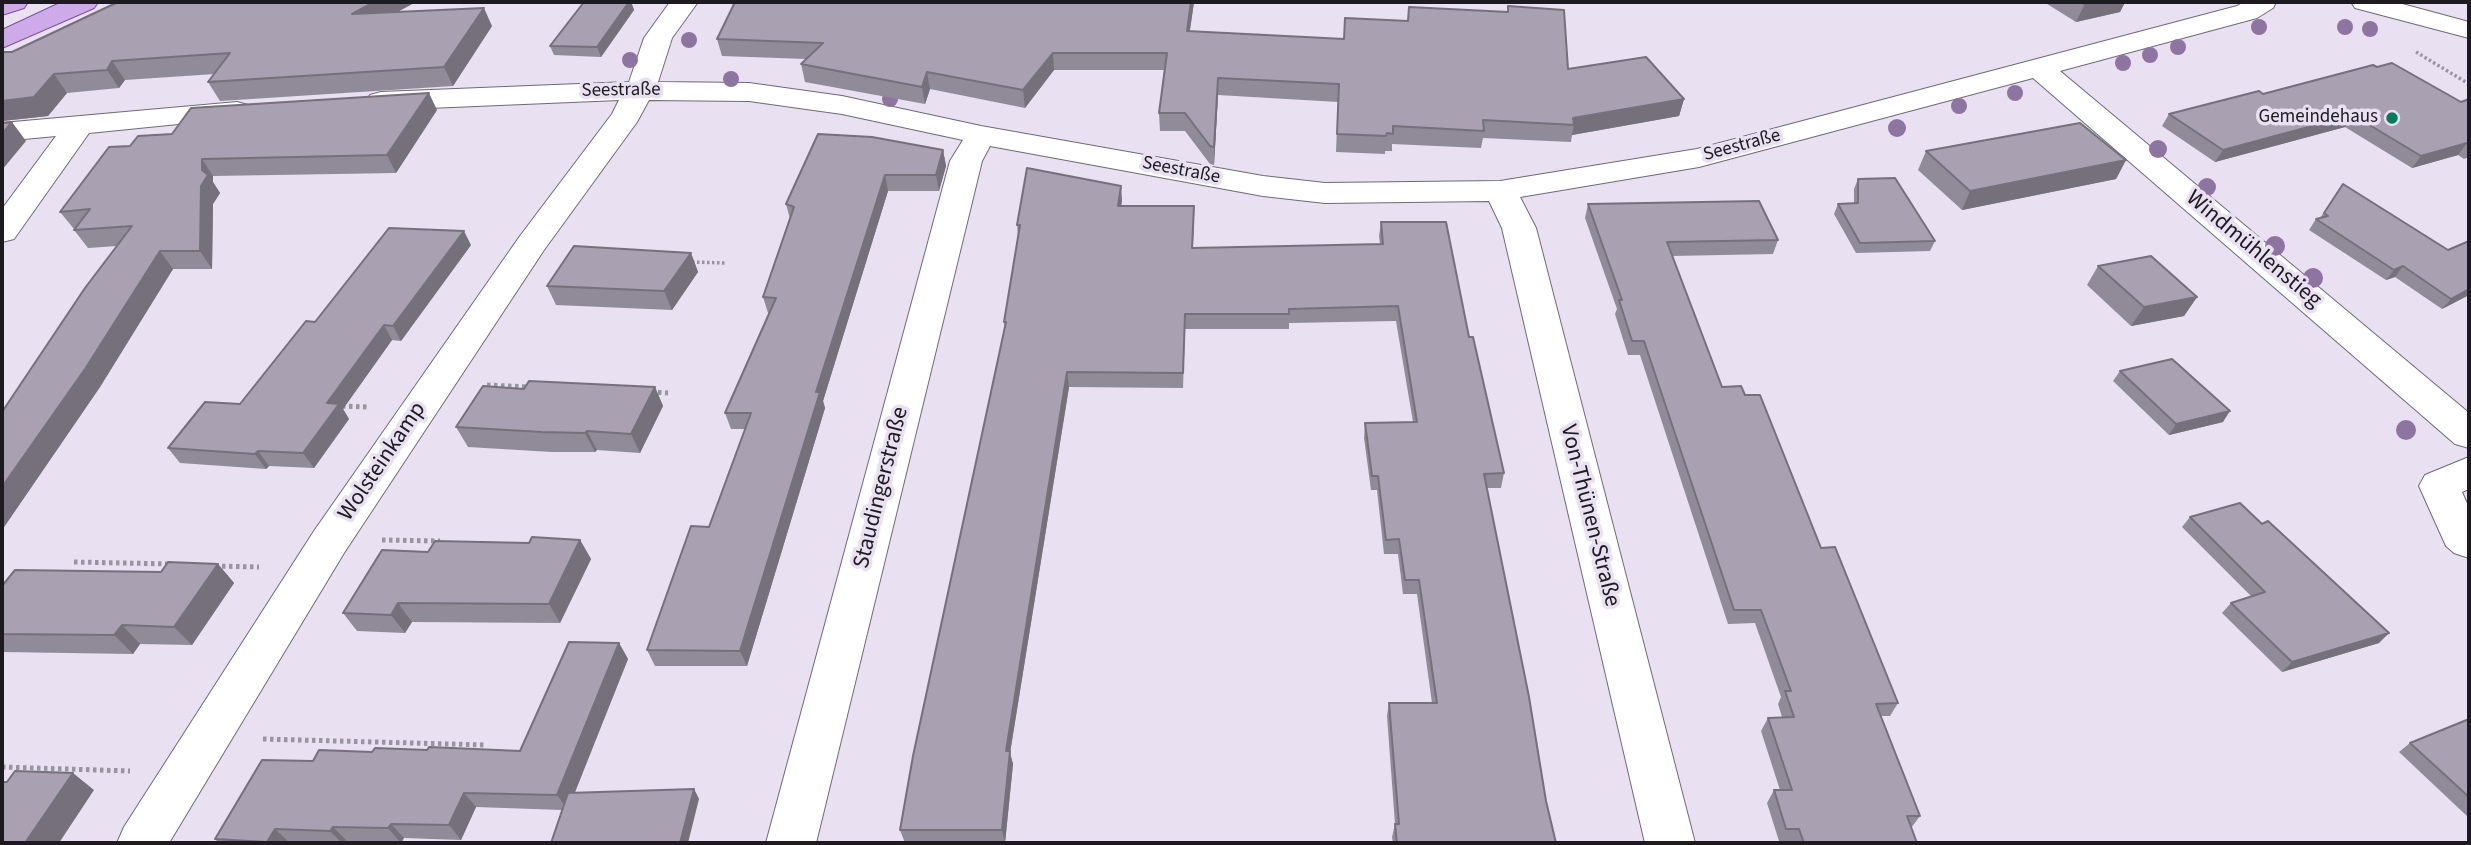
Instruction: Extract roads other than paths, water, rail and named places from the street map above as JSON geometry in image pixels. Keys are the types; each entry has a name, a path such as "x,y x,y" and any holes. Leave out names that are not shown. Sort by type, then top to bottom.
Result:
{"main road":[{"path":"2,7 14,2"},
{"path":"2,40 84,2"}],"street":[{"name":"Wolsteinkamp","path":"142,843 329,542 532,243 626,116 649,71 658,38 684,2"},
{"name":"Seestraße","path":"357,103 640,90 749,92 842,105 981,135 1263,186 1325,193 1500,191 1699,158 2247,12 2263,2"},
{"path":"2365,2 2469,30"},
{"name":"Windmühlenstieg","path":"2037,66 2469,433"},
{"path":"2,132 270,109"},
{"path":"2,232 80,125"},
{"name":"Staudingerstraße","path":"790,843 966,161 981,135"},
{"name":"Von-Thünen-Straße","path":"1500,191 1519,228 1670,843"},
{"path":"2469,472 2439,486 2461,535 2469,542"}],"place":[{"name":"Gemeindehaus","path":"2392,118"}]}
